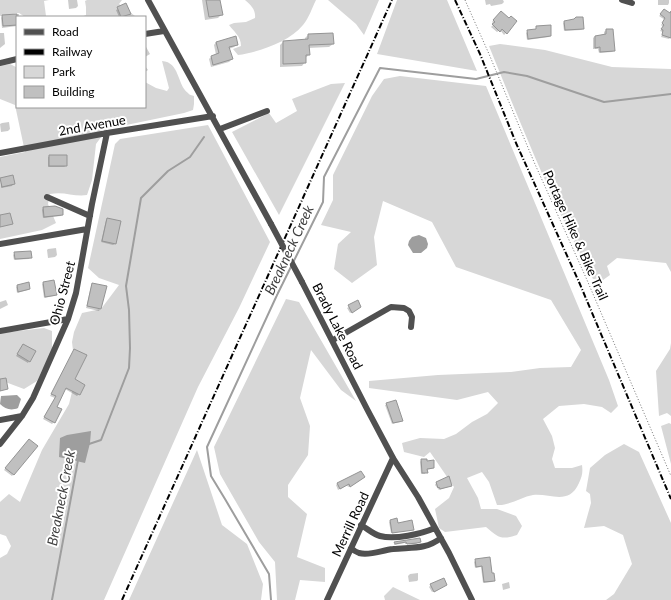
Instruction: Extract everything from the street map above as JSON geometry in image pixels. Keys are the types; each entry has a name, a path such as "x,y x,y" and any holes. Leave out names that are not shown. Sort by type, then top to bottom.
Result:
{"street":[{"name":"Brady Lake Road","path":"148,0 271,224 333,340 393,458 441,538 472,600"},
{"path":"622,0 632,3"},
{"path":"146,34 164,31"},
{"path":"0,63 16,60"},
{"path":"220,129 267,112"},
{"name":"2nd Avenue","path":"0,154 107,133 213,116"},
{"name":"Ohio Street","path":"0,444 22,416 33,398 68,319 76,293 87,229 107,133"},
{"path":"47,197 90,216"},
{"path":"0,244 87,229"},
{"path":"333,340 391,307 404,308 409,311 412,318 411,327"},
{"path":"0,331 68,319"},
{"path":"0,420 22,416"},
{"name":"Merrill Road","path":"327,600 393,458"},
{"path":"361,525 373,533 387,537 416,534 435,528"},
{"path":"351,548 357,553 392,549 408,549 430,545 441,538"}],"path":[{"name":"Portage Hike & Bike Trail","path":"465,0 671,476"}],"green space":[{"path":"0,0 49,0 44,1 46,16 24,16 19,13 0,16"},
{"path":"122,0 119,4 135,16 84,16 86,15 85,1"},
{"path":"245,0 316,0 303,25 290,36 264,49 238,55 233,49 241,46 240,39 229,25 246,22 255,18 253,8"},
{"path":"328,0 379,0 364,35 356,24"},
{"path":"397,0 447,0 477,71 377,54"},
{"path":"500,44 545,50 612,67 671,69 671,272 666,263 617,258 607,266 610,275 603,280 593,279 564,222 525,135 489,46"},
{"path":"162,61 168,62 172,65 184,89 189,94 194,96 193,110 107,129 96,144 92,180 87,195 60,193 50,194 48,204 56,223 42,230 0,239 0,157 25,152 15,105 0,99 0,66 10,64 16,67 16,108 146,108 146,83 156,88 167,91 169,88"},
{"path":"400,76 486,86 609,380 618,406 611,413 602,407 584,404 559,406 543,419 552,436 555,448 552,459 555,468 572,468 582,465 582,476 580,481 575,490 570,494 559,497 533,495 506,504 497,505 489,482 482,472 467,478 478,498 481,509 497,509 516,516 522,526 517,535 512,537 504,538 497,536 486,527 445,532 439,528 435,509 449,498 454,487 430,452 424,457 404,452 402,443 420,438 444,439 456,434 472,422 487,414 498,403 488,392 457,400 369,388 369,381 438,375 511,372 540,368 571,367 581,350 551,300 456,267 432,222 383,201 374,237 377,265 352,283 334,269 338,244 351,232 321,225 333,200 333,175 372,96 384,79"},
{"path":"345,83 279,215 232,132 269,113 276,123 297,111 292,99 331,84"},
{"path":"208,125 270,242 239,308 198,387 104,600 0,600 0,558 7,554 11,546 6,536 0,534 0,502 9,494 20,502 42,450 69,404 76,376 72,342 74,332 82,313 101,309 119,285 99,278 88,268 115,144 120,139"},
{"path":"286,299 299,302 356,401 341,390 311,350 300,398 310,426 308,455 288,485 288,497 307,514 297,557 325,568 325,582 300,580 295,600 277,600 275,562 259,542 220,474 214,447"},
{"path":"44,328 52,331 52,350 37,381 24,389 0,380 0,333"},
{"path":"671,343 671,416 667,413 659,416 656,371 670,349"},
{"path":"669,423 671,424 671,464 661,426"},
{"path":"624,444 639,452 671,523 671,600 606,600 614,594 632,564 623,535 604,526 584,528 591,503 590,494 586,491 590,468 605,455"},
{"path":"197,450 222,525 247,544 263,584 261,600 129,600"},
{"path":"393,587 420,600 385,600 384,596"}],"shaded area":[{"path":"419,235 426,238 428,244 427,248 421,253 413,253 408,245 409,241 412,237"},
{"path":"17,395 21,399 18,408 8,409 0,404 1,396"},
{"path":"91,431 90,443 85,463 59,457 60,438 67,435"}],"building":[{"path":"206,0 220,0 223,15 209,17"},
{"path":"126,3 131,14 121,16 117,7"},
{"path":"664,9 670,13 671,11 671,38 662,35 663,30 661,29 664,25 662,23 665,18 660,14"},
{"path":"501,11 509,18 511,16 517,21 507,34 502,29 500,32 492,24 495,22 493,20"},
{"path":"17,14 16,25 3,26 2,15"},
{"path":"576,17 583,17 584,29 565,30 564,21 574,19"},
{"path":"551,25 551,36 528,39 527,30 536,29 536,26"},
{"path":"606,29 613,29 615,51 600,52 600,47 595,48 595,36 606,34"},
{"path":"333,33 334,44 309,45 310,55 306,55 306,63 283,64 283,41 308,39 308,34"},
{"path":"236,36 238,45 229,47 233,59 213,65 211,56 219,53 216,42"},
{"path":"49,155 67,155 67,166 49,166"},
{"path":"13,175 15,184 2,187 0,178"},
{"path":"55,206 63,209 63,215 44,217 43,207"},
{"path":"10,213 13,224 0,227 0,215"},
{"path":"107,218 121,221 116,244 102,241"},
{"path":"31,251 32,258 15,259 14,252"},
{"path":"54,280 57,295 45,297 43,282"},
{"path":"29,282 30,289 18,292 17,285"},
{"path":"92,283 107,286 101,309 87,306"},
{"path":"358,300 361,307 352,313 348,305"},
{"path":"23,344 36,351 30,362 17,354"},
{"path":"74,349 87,355 75,379 85,385 80,395 66,388 57,407 62,409 55,423 44,417 56,396 51,394"},
{"path":"6,378 8,389 0,391 0,379"},
{"path":"396,400 403,421 393,423 386,403"},
{"path":"29,439 38,446 14,475 5,468"},
{"path":"421,459 427,459 427,461 434,460 434,468 427,469 428,473 422,473"},
{"path":"361,471 365,477 350,487 349,484 340,489 337,483"},
{"path":"449,476 452,486 440,489 439,487 438,488 436,482"},
{"path":"397,518 398,523 412,520 414,530 392,533 390,520"},
{"path":"420,538 421,542 417,543 407,544 406,542 395,544 394,542"},
{"path":"490,557 492,573 494,573 495,581 484,582 482,566 476,567 475,559"},
{"path":"444,578 447,585 434,592 430,584"}],"waterway":[{"name":"Breakneck Creek","path":"271,600 269,574 211,476 207,447 277,295 323,202 324,177 380,68 476,79 504,72 527,76 604,102 671,94"},
{"name":"Breakneck Creek","path":"89,444 101,440 129,368 129,310 126,286 141,198 168,171 190,157 204,137"},
{"name":"Breakneck Creek","path":"52,600 78,460"}],"railway":[{"path":"122,600 392,0"},
{"path":"455,0 480,54 516,143 579,282 671,499"}]}
